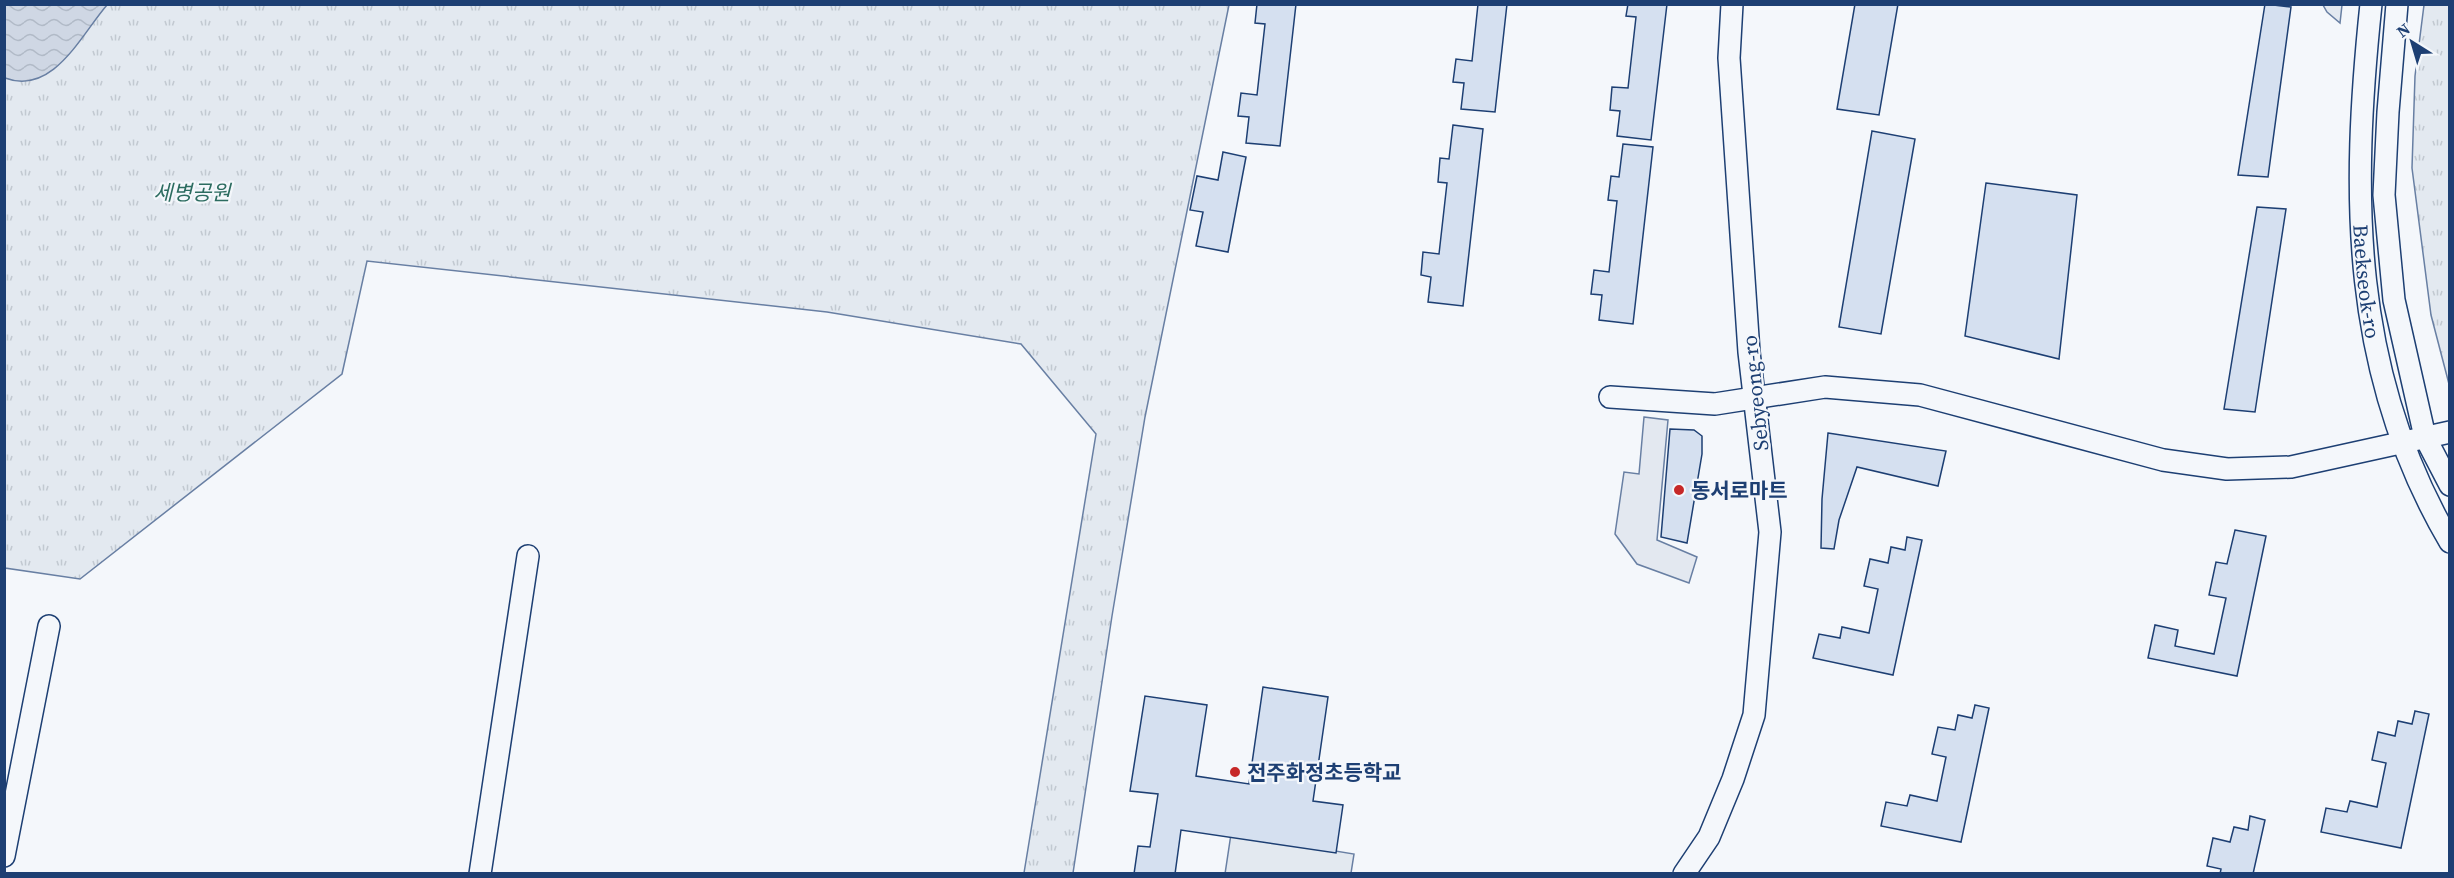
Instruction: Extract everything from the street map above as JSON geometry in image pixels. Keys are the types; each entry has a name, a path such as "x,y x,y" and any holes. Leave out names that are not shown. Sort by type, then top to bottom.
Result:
{"street":[{"name":"Sebyeong-ro","path":"1684,873 1709,837 1733,779 1754,715 1770,532 1753,398 1729,58 1732,4"},
{"name":"Baekseok-ro","path":"2371,4 2360,149 2360,244 2374,345 2401,443 2450,542"},
{"name":"Baekseok-ro","path":"2397,4 2384,195 2394,300 2426,437 2450,486"},
{"path":"1610,397 1715,404 1825,387 1920,394 2163,460 2227,469 2291,467 2450,432"},
{"path":"480,873 528,556"},
{"path":"4,856 49,626"}],"green space":[{"name":"세병공원","path":"5,5 1229,5 1145,417 1073,873 1024,873 1096,434 1021,344 827,312 367,261 342,374 80,579 5,568"},
{"path":"2323,5 2342,5 2340,23 2327,12"},
{"path":"2424,5 2449,5 2449,384 2431,315 2412,168 2415,76"},
{"path":"1231,834 1354,854 1351,873 1225,874"}],"shaded area":[{"path":"1644,417 1668,420 1657,540 1697,557 1689,583 1637,564 1615,534 1624,472 1639,474"}],"water":[{"path":"4,5 107,5 76,46 52,71 38,78 22,81 5,78"}],"building":[{"path":"1257,4 1296,4 1280,146 1246,143 1249,117 1238,116 1241,93 1257,95 1265,24 1255,23"},
{"path":"1478,4 1507,4 1495,112 1461,109 1464,83 1453,82 1456,59 1472,61"},
{"path":"1628,4 1667,4 1651,140 1617,136 1620,111 1610,110 1612,87 1628,88 1636,17 1626,16"},
{"path":"1855,4 1898,4 1879,115 1837,109"},
{"path":"2265,4 2291,7 2268,177 2238,175"},
{"path":"1453,125 1483,129 1463,306 1428,302 1431,277 1421,275 1423,252 1439,254 1447,183 1438,182 1440,158 1449,159"},
{"path":"1872,131 1915,139 1881,334 1839,327"},
{"path":"1623,144 1653,147 1633,324 1599,320 1602,295 1591,294 1594,270 1609,272 1617,201 1608,200 1611,176 1619,177"},
{"path":"1223,152 1246,157 1228,252 1196,246 1203,212 1190,210 1197,176 1218,180"},
{"path":"1986,183 2077,195 2059,359 1965,336"},
{"path":"2257,207 2286,209 2255,412 2224,409"},
{"path":"1670,429 1694,430 1702,436 1702,454 1687,543 1661,537"},
{"path":"1828,433 1946,451 1938,486 1857,467 1839,520 1834,549 1821,548 1822,499"},
{"path":"2235,530 2266,536 2237,676 2148,658 2155,625 2178,630 2175,646 2214,654 2226,598 2209,595 2216,562 2227,564"},
{"path":"1907,537 1922,540 1893,675 1813,658 1819,634 1840,638 1842,627 1869,633 1878,589 1864,586 1870,559 1888,563 1891,547 1905,550"},
{"path":"1263,687 1328,697 1313,801 1343,805 1336,853 1181,830 1175,874 1134,874 1138,846 1150,847 1158,794 1130,791 1145,696 1207,705 1196,776 1249,784"},
{"path":"1975,705 1989,708 1961,842 1881,826 1886,802 1907,806 1910,795 1937,801 1946,757 1932,754 1938,727 1955,730 1958,715 1972,718"},
{"path":"2415,711 2429,714 2401,848 2321,832 2326,808 2347,812 2350,801 2377,807 2386,763 2372,760 2378,732 2395,736 2398,721 2412,724"},
{"path":"2250,816 2265,820 2253,874 2220,874 2221,869 2207,866 2213,838 2230,842 2234,827 2248,830"}],"place":[{"name":"동서로마트","path":"1679,490"},
{"name":"전주화정초등학교","path":"1235,772"}]}
